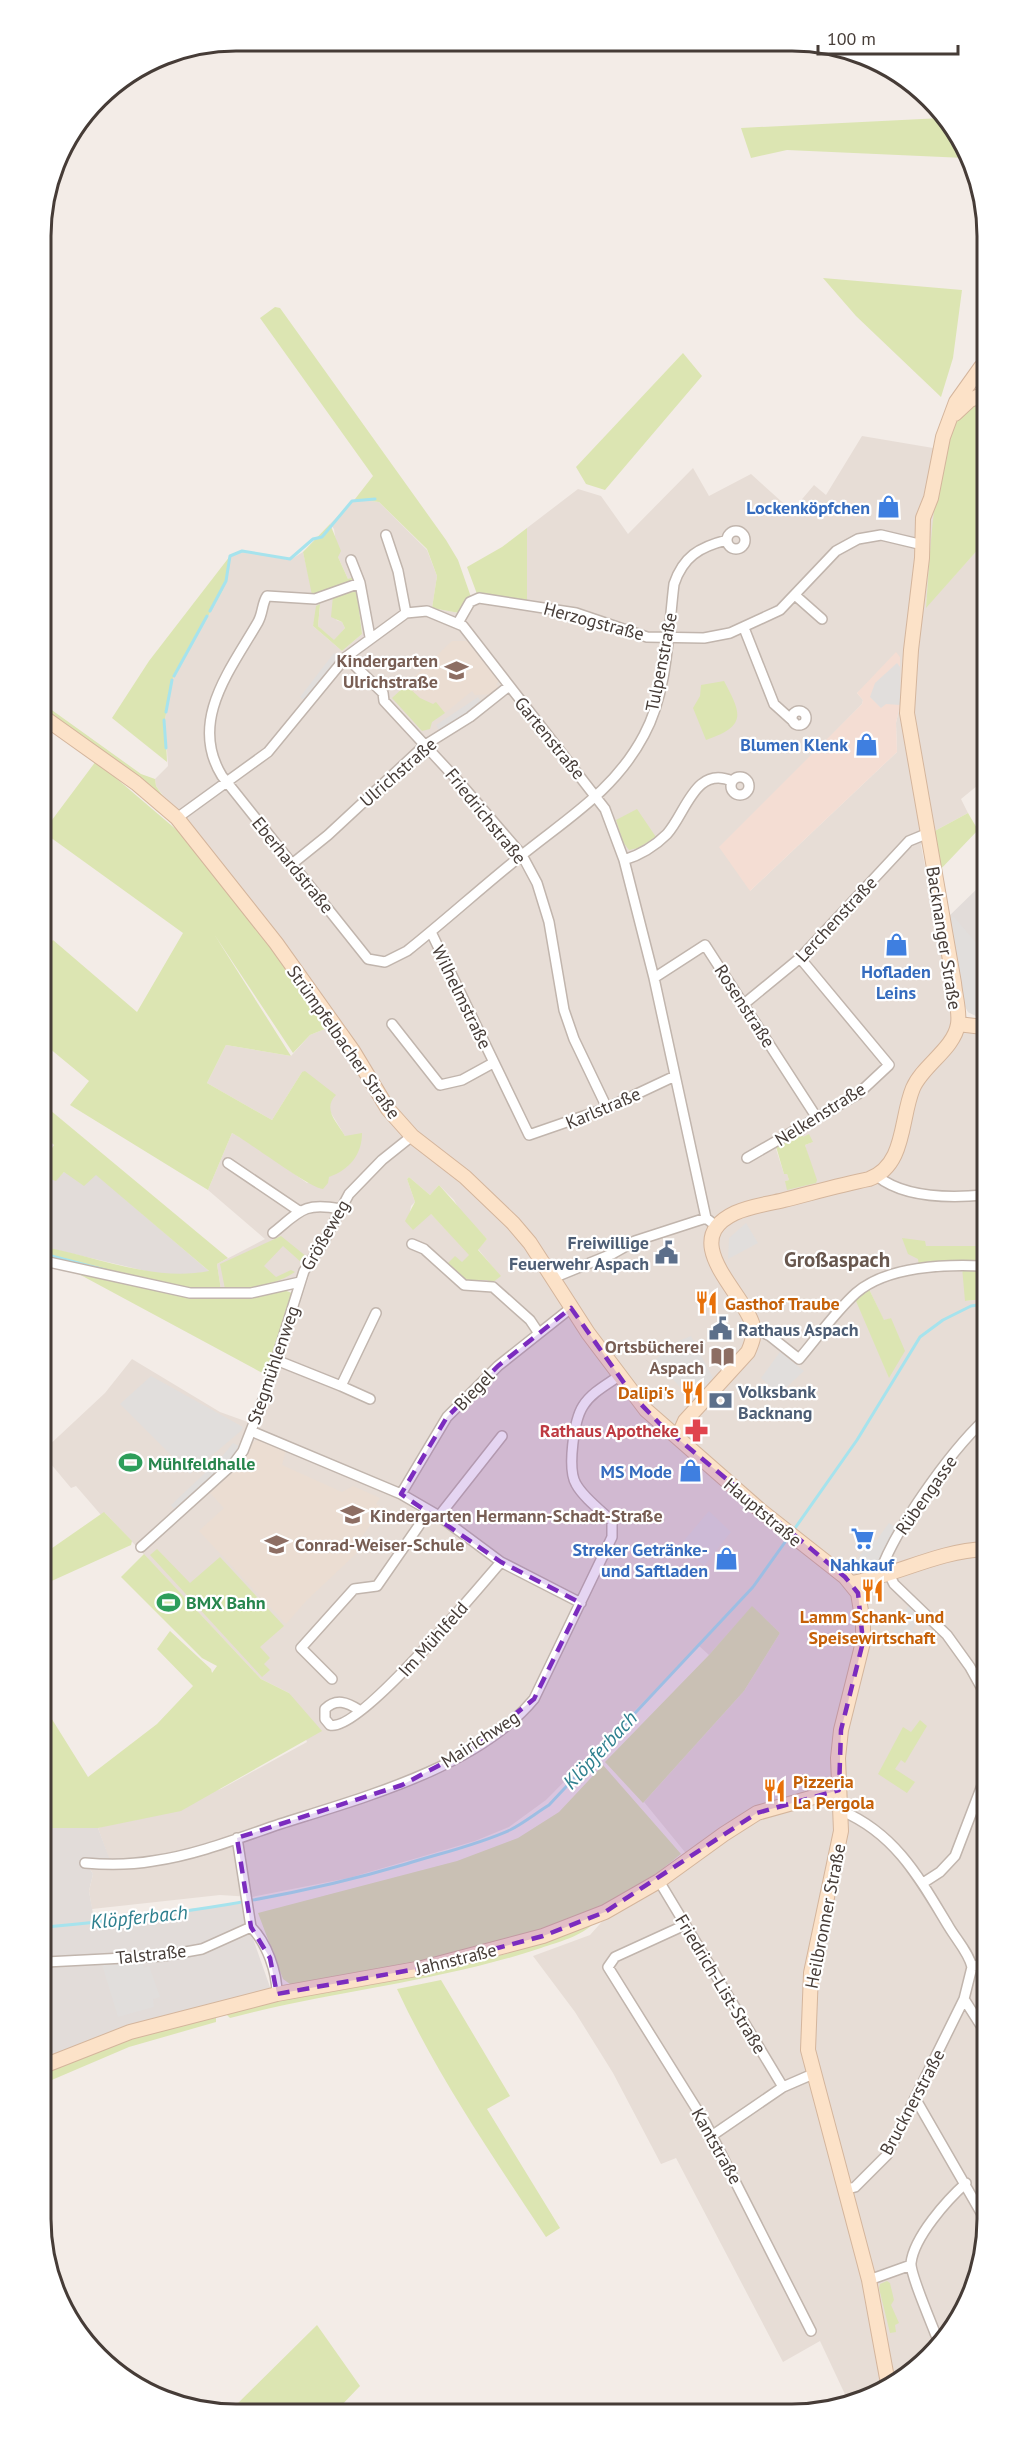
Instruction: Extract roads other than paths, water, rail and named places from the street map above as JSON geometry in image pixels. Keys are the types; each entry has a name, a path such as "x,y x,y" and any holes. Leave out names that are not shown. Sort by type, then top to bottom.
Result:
{"street":[{"name":"Backnanger Straße","path":"876,1176 886,1170 894,1158 911,1092 919,1074 951,1040 958,1024 954,983 907,713 923,545 923,518 931,498 936,464 956,402 977,379"},
{"path":"950,420 966,403 977,398"},
{"path":"177,818 228,784 268,752 346,657 370,637 406,613 398,571 386,535"},
{"name":"Herzogstraße","path":"458,622 470,602 479,598 557,609 620,630 668,638 705,638 744,628 780,610 796,596 836,551 858,539 881,535 923,545"},
{"name":"Tulpenstraße","path":"598,796 615,779 645,735 658,699 674,584 683,564 700,551 727,540"},
{"path":"351,560 360,583 370,637"},
{"name":"Eberhardstraße","path":"360,583 315,599 270,595 264,598 262,616 220,686 210,715 213,756 228,784 368,959 385,962 407,951 522,855 598,796"},
{"path":"796,596 822,619"},
{"name":"Gartenstraße","path":"406,613 427,611 458,622 468,630 509,686 598,796 624,861 712,1223"},
{"path":"744,628 774,704 794,722"},
{"name":"Friedrichstraße","path":"346,657 383,693 384,701 425,744 522,855 537,883 549,922 564,1010 574,1039 607,1108"},
{"name":"Ulrichstraße","path":"292,864 328,835 425,744 470,717 509,686"},
{"name":"Strümpfelbacher Straße","path":"51,722 128,777 177,818 276,943 353,1051 388,1109 412,1136 487,1196 530,1243 571,1308 619,1376 646,1410 678,1437"},
{"path":"624,861 638,855 668,833 702,782 715,777 732,781"},
{"name":"Lerchenstraße","path":"744,1004 800,958 909,841 927,834"},
{"name":"Wilhelmstraße","path":"431,932 529,1135"},
{"name":"Rosenstraße","path":"654,978 705,945 817,1118"},
{"name":"Nelkenstraße","path":"747,1158 858,1094 889,1065 800,958"},
{"name":"Wilhelmstraße","path":"392,1024 440,1085 462,1080 493,1063"},
{"path":"958,1024 977,1029"},
{"name":"Karlstraße","path":"529,1135 607,1108 675,1076"},
{"name":"Größeweg","path":"51,1263 190,1293 250,1293 300,1282 340,1209 360,1181 412,1136"},
{"path":"228,1163 299,1212"},
{"path":"553,1278 612,1254 635,1241 712,1223 737,1211 876,1176 895,1188 965,1197 977,1196"},
{"path":"273,1233 299,1212 317,1205 340,1209"},
{"path":"678,1437 685,1421 748,1352 753,1341 754,1328 744,1306 720,1273 712,1249 712,1223"},
{"path":"412,1244 424,1249 464,1285 493,1287 530,1320 538,1332"},
{"path":"754,1328 770,1336 799,1359 852,1297 872,1283 917,1269 943,1265 977,1266"},
{"name":"Stegmühlenweg","path":"141,1547 234,1463 243,1451 276,1360 300,1282"},
{"name":"Biegel","path":"401,1494 447,1417 498,1366 571,1308"},
{"path":"341,1386 376,1312"},
{"path":"276,1360 370,1399"},
{"name":"Mairichweg","path":"85,1863 118,1866 156,1861 237,1838 402,1785 474,1747 523,1712 534,1698 612,1537 612,1521 576,1484 570,1467 579,1414 583,1406 595,1393 619,1376"},
{"name":"Rübengasse","path":"883,1576 888,1551 911,1514 956,1452 977,1428"},
{"path":"251,1431 401,1494 439,1516 501,1562 581,1603"},
{"path":"439,1516 502,1436"},
{"name":"Hauptstraße","path":"678,1437 789,1534 852,1583"},
{"path":"332,1679 301,1648 354,1588 377,1586 429,1511"},
{"path":"852,1583 883,1576 932,1558 977,1550"},
{"name":"Im Mühlfeld","path":"359,1710 390,1685 424,1651 501,1562"},
{"path":"883,1576 947,1635 977,1679"},
{"name":"Heilbronner Straße","path":"852,1583 861,1606 863,1642 841,1730 839,1790 842,1811 841,1831 811,1973 808,2050 869,2280 887,2377"},
{"name":"Jahnstraße","path":"51,2063 130,2032 277,1994 422,1968 488,1953 605,1912 659,1881 723,1834 758,1813 839,1790"},
{"path":"923,1883 940,1872 955,1856 977,1799"},
{"path":"842,1811 860,1819 890,1841 904,1855 972,1967 977,1965"},
{"path":"237,1838 251,1926 259,1934 270,1958 277,1982 277,1994"},
{"name":"Friedrich-List-Straße","path":"659,1881 783,2087"},
{"name":"Kantstraße","path":"684,1925 615,1957 609,1963 609,1970 706,2124 710,2137 732,2171 811,2331"},
{"name":"Talstraße","path":"51,1962 172,1954 202,1949 251,1926"},
{"name":"Brucknerstraße","path":"844,2190 855,2187 887,2155 964,1999 972,1967"},
{"path":"964,1999 977,2019"},
{"path":"710,2137 783,2087 813,2074"},
{"path":"915,2098 977,2204"},
{"path":"936,2335 911,2265 919,2242 926,2231 952,2196 966,2183"},
{"path":"869,2280 911,2265"}],"waterway":[{"path":"210,611 226,581 230,556 242,551 290,559 313,539 322,537 352,501 375,499"},
{"path":"174,676 207,616"},
{"path":"166,712 172,680"},
{"path":"164,720 166,748"},
{"path":"51,1256 109,1271"},
{"name":"Klöpferbach","path":"793,1531 857,1440 920,1337 943,1320 977,1305"},
{"name":"Klöpferbach","path":"51,1926 182,1911 317,1887 406,1864 510,1830 549,1805 753,1587 788,1538"}],"place":[{"name":"Lockenköpfchen","path":"888,507"},
{"name":"Kindergarten Ulrichstraße","path":"456,670"},
{"name":"Blumen Klenk","path":"866,744"},
{"name":"Hofladen Leins","path":"896,945"},
{"name":"Freiwillige Feuerwehr Aspach","path":"667,1252"},
{"name":"Gasthof Traube","path":"707,1303"},
{"name":"Rathaus Aspach","path":"720,1329"},
{"name":"Ortsbücherei Aspach","path":"722,1356"},
{"name":"Dalipi's","path":"692,1392"},
{"name":"Volksbank Backnang","path":"720,1401"},
{"name":"Rathaus Apotheke","path":"697,1430"},
{"name":"Mühlfeldhalle","path":"130,1463"},
{"name":"MS Mode","path":"690,1471"},
{"name":"Kindergarten Hermann-Schadt-Straße","path":"352,1515"},
{"name":"Nahkauf","path":"862,1538"},
{"name":"Conrad-Weiser-Schule","path":"277,1544"},
{"name":"Streker Getränke- und Saftladen","path":"726,1559"},
{"name":"Lamm Schank- und Speisewirtschaft","path":"872,1590"},
{"name":"BMX Bahn","path":"168,1602"},
{"name":"Pizzeria La Pergola","path":"775,1791"}],"district":[{"name":"Großaspach","path":"837,1259"}]}
